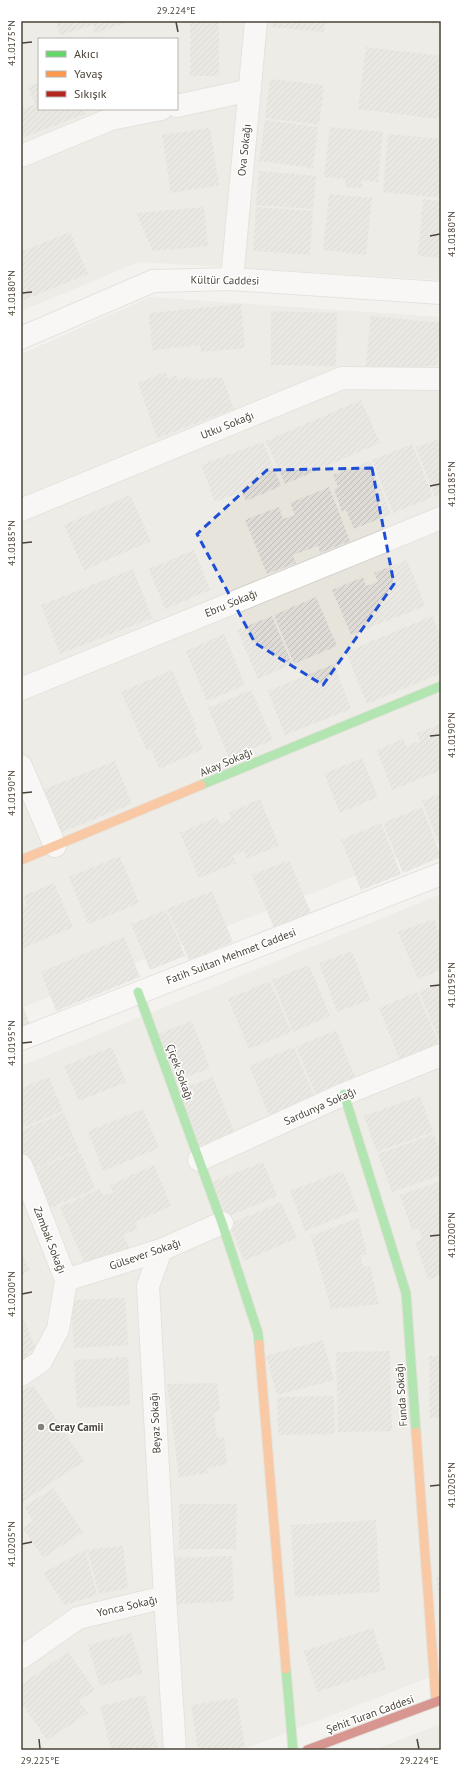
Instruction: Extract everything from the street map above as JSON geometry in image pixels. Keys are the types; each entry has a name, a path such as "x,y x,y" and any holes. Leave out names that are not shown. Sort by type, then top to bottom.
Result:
{"street":[{"name":"Ova Sokağı","path":"232,279 256,21"},
{"path":"178,106 250,90"},
{"path":"21,156 111,120 156,110"},
{"name":"Kültür Caddesi","path":"21,338 153,281 232,279 441,293"},
{"name":"Utku Sokağı","path":"21,510 342,378 441,379"},
{"name":"Ebru Sokağı","path":"21,689 441,518"},
{"name":"Akay Sokağı","path":"21,860 441,686"},
{"path":"21,766 55,846"},
{"name":"Fatih Sultan Mehmet Caddesi","path":"21,1039 441,874"},
{"name":"Çiçek Sokağı","path":"138,992 222,1223 258,1333 294,1750"},
{"name":"Sardunya Sokağı","path":"199,1160 344,1094 441,1054"},
{"name":"Funda Sokağı","path":"344,1094 406,1293 439,1701"},
{"name":"Zambak Sokağı","path":"21,1165 66,1280 58,1329 41,1361 21,1375"},
{"name":"Gülsever Sokağı","path":"66,1280 161,1250 222,1223"},
{"name":"Beyaz Sokağı","path":"161,1250 148,1286 164,1597"},
{"name":"Yonca Sokağı","path":"21,1658 78,1618 164,1597 175,1750"},
{"name":"Şehit Turan Caddesi","path":"307,1750 439,1701"}],"highlighted area":[{"path":"372,468 394,584 323,685 255,643 197,534 267,470"}],"shaded area":[{"path":"21,21 441,21 441,280 139,262 21,311"},
{"path":"150,297 441,317 441,842 21,1008 21,354"},
{"path":"441,894 441,1673 242,1750 21,1750 21,1066"},
{"path":"441,1724 441,1750 373,1750"}],"building":[{"path":"56,21 133,21 95,33 93,25 60,35"},
{"path":"190,21 219,21 219,76 190,76"},
{"path":"271,21 325,21 324,32 271,27"},
{"path":"441,21 441,25 420,22"},
{"path":"366,47 441,56 441,102 439,119 358,109"},
{"path":"270,79 324,85 319,125 265,118"},
{"path":"38,83 38,110 83,110 85,114 21,138 21,101 24,109 35,104 28,87"},
{"path":"265,120 318,127 313,168 259,161"},
{"path":"330,127 383,132 378,182 362,180 362,188 345,187 346,179 324,177"},
{"path":"210,128 219,185 171,193 162,135"},
{"path":"388,134 441,139 441,198 383,192"},
{"path":"259,171 316,176 313,209 256,205"},
{"path":"329,194 372,198 366,255 323,250"},
{"path":"423,199 441,201 441,258 418,256"},
{"path":"204,207 208,246 153,251 136,213"},
{"path":"256,207 313,211 310,255 253,251"},
{"path":"70,232 88,274 21,301 21,252"},
{"path":"241,304 245,348 201,352 200,345 152,350 149,313"},
{"path":"271,311 337,313 336,366 271,365"},
{"path":"371,316 441,323 437,365 365,373"},
{"path":"166,372 168,379 176,375 178,381 190,376 191,380 222,377 234,409 157,438 138,383"},
{"path":"361,400 380,443 285,484 266,441"},
{"path":"441,438 441,494 435,497 416,447"},
{"path":"263,442 281,486 246,501 242,492 215,502 201,465"},
{"path":"412,444 433,497 393,513 372,460"},
{"path":"370,461 391,514 354,529 346,510 342,512 334,489 338,487 333,475"},
{"path":"329,487 350,541 320,553 318,546 293,555 296,563 267,574 245,520 279,507 283,519 295,515 290,503"},
{"path":"130,495 151,541 84,570 64,525"},
{"path":"194,550 210,590 165,609 149,569"},
{"path":"407,560 425,606 351,635 332,590 363,577 366,586 378,582 374,573"},
{"path":"133,569 152,618 60,654 41,605"},
{"path":"316,597 337,646 294,664 274,615"},
{"path":"272,616 292,664 258,679 237,630"},
{"path":"432,616 441,637 441,673 367,704 346,652"},
{"path":"224,634 245,685 207,701 186,651"},
{"path":"334,664 351,709 285,735 268,691"},
{"path":"172,670 197,729 194,730 203,749 159,769 151,749 147,751 121,692"},
{"path":"251,690 273,740 229,758 208,708"},
{"path":"441,724 441,770 392,790 377,750 403,739 406,746 420,741 417,733"},
{"path":"362,758 378,797 340,813 324,774"},
{"path":"115,761 132,804 59,833 42,790"},
{"path":"441,793 441,848 422,801"},
{"path":"260,799 279,845 247,859 244,851 233,855 236,863 199,878 180,833 217,817 220,824 231,819 229,813"},
{"path":"422,807 441,857 403,873 383,823"},
{"path":"381,823 401,874 361,890 341,840"},
{"path":"120,856 139,903 88,924 69,877"},
{"path":"289,860 311,913 274,928 252,875"},
{"path":"54,883 73,927 21,949 21,908 27,905 23,896"},
{"path":"212,891 233,942 189,960 167,909"},
{"path":"166,910 185,956 150,970 131,924"},
{"path":"434,919 441,937 441,970 418,979 398,932"},
{"path":"124,937 140,977 56,1011 41,972"},
{"path":"352,951 370,1000 337,1012 319,963"},
{"path":"309,965 330,1016 293,1032 272,980"},
{"path":"270,981 291,1032 249,1049 228,999"},
{"path":"441,982 441,1044 419,992"},
{"path":"417,992 439,1044 400,1060 379,1008"},
{"path":"21,1002 32,1029 21,1034"},
{"path":"192,1021 210,1068 176,1081 158,1034"},
{"path":"336,1030 359,1086 319,1102 296,1047"},
{"path":"112,1047 126,1082 79,1101 64,1066"},
{"path":"294,1047 314,1096 269,1115 249,1066"},
{"path":"49,1077 63,1111 21,1128 21,1088"},
{"path":"213,1077 235,1134 199,1148 177,1091"},
{"path":"420,1096 433,1132 377,1152 364,1116"},
{"path":"143,1109 159,1148 103,1171 88,1131"},
{"path":"64,1113 79,1150 31,1170 21,1147 21,1130"},
{"path":"434,1134 441,1153 441,1175 392,1192 378,1154"},
{"path":"80,1151 95,1189 47,1209 31,1171"},
{"path":"263,1162 277,1196 227,1217 212,1182"},
{"path":"154,1165 171,1206 135,1222 138,1229 123,1235 130,1250 87,1269 60,1207 100,1189 104,1196 113,1192 110,1185"},
{"path":"343,1171 358,1210 305,1231 290,1191"},
{"path":"441,1181 441,1275 428,1280 415,1242 422,1239 418,1228 412,1230 400,1195"},
{"path":"281,1202 297,1238 244,1261 229,1224"},
{"path":"358,1218 367,1254 361,1256 363,1267 370,1266 379,1304 331,1309 311,1236"},
{"path":"21,1251 30,1271 21,1275"},
{"path":"125,1298 128,1345 74,1348 71,1300"},
{"path":"24,1320 36,1349 27,1352 31,1364 21,1368 21,1321"},
{"path":"323,1340 334,1380 277,1395 266,1356"},
{"path":"390,1351 392,1431 338,1432 336,1352"},
{"path":"429,1356 441,1356 441,1418 430,1418"},
{"path":"128,1357 130,1405 77,1408 74,1360"},
{"path":"217,1383 220,1411 214,1412 217,1438 224,1437 227,1465 207,1468 208,1473 179,1477 167,1384"},
{"name":"Ceray Camii","path":"33,1385 84,1461 21,1503 21,1392"},
{"path":"334,1396 335,1434 278,1435 277,1397"},
{"path":"53,1488 83,1532 43,1558 23,1528 33,1521 24,1507"},
{"path":"179,1504 237,1504 236,1549 179,1549"},
{"path":"376,1520 380,1592 295,1597 291,1525"},
{"path":"123,1546 128,1588 99,1594 87,1550"},
{"path":"85,1550 97,1595 65,1605 43,1573"},
{"path":"232,1556 234,1601 176,1604 175,1558"},
{"path":"441,1576 441,1609 440,1609 436,1577"},
{"path":"373,1628 386,1669 317,1692 304,1651"},
{"path":"131,1633 143,1673 100,1686 88,1645"},
{"path":"68,1652 95,1690 79,1701 88,1713 47,1740 21,1702 21,1685"},
{"path":"145,1695 158,1750 111,1750 100,1706"},
{"path":"237,1698 245,1747 226,1750 198,1750 191,1705"}],"traffic: fast":[{"path":"201,785 441,686"},
{"path":"138,992 222,1223 258,1333 259,1344"},
{"path":"344,1094 406,1293 416,1432"},
{"path":"286,1669 293,1750"}],"traffic: slow":[{"path":"21,860 201,785"},
{"path":"259,1344 286,1669"},
{"path":"416,1432 436,1702"}],"traffic: jam":[{"path":"307,1750 441,1700"}],"place":[{"name":"Ceray Camii","path":"41,1427"}]}
